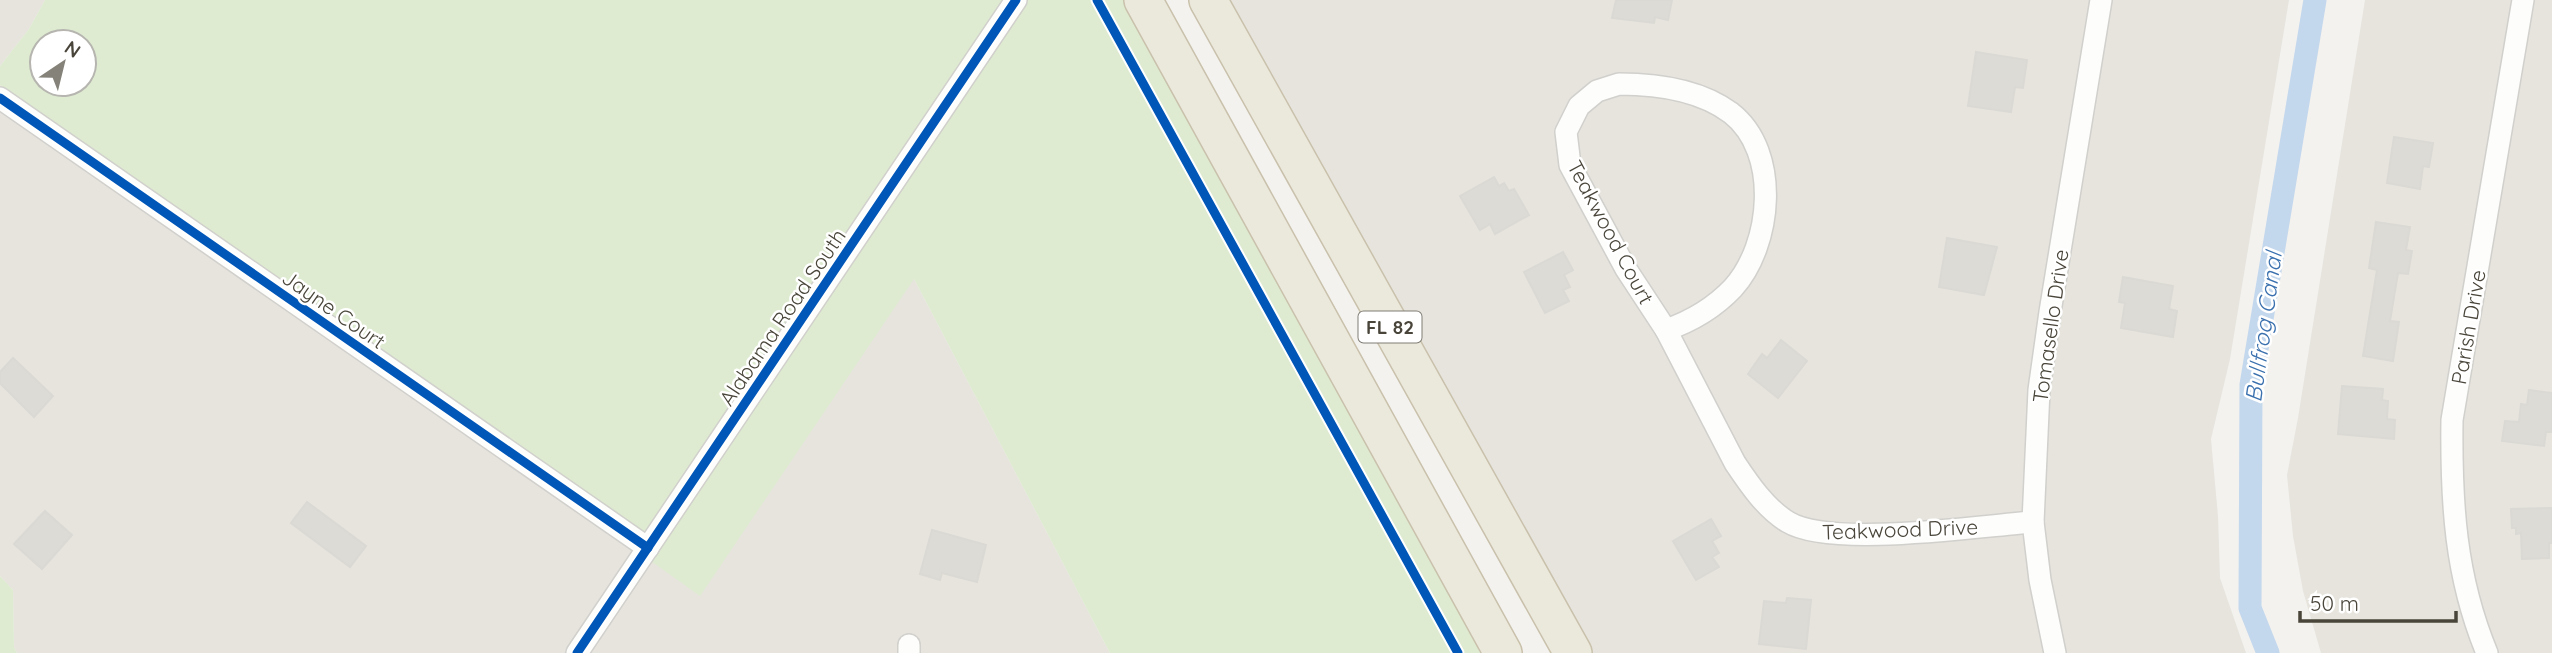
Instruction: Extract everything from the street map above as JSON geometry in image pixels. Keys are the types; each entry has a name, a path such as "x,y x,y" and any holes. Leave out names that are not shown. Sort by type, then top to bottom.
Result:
{"highway":[{"name":"FL 82","path":"1143,0 1503,653"},
{"name":"FL 82","path":"1208,0 1573,653"}],"street":[{"name":"Alabama Road South","path":"577,653 1016,0"},
{"name":"Tomasello Drive","path":"2055,653 2040,580 2033,522 2039,390 2101,0"},
{"name":"Parish Drive","path":"2487,653 2478,631 2460,563 2451,489 2452,420 2523,0"},
{"name":"Teakwood Court","path":"1619,84 1647,84 1701,97 1732,114 1749,135 1761,157 1766,185 1765,211 1750,263 1735,286 1714,306 1687,322 1666,330 1626,269 1570,164 1566,132 1579,106 1597,91 1619,84"},
{"name":"Jayne Court","path":"0,99 648,548"},
{"name":"Teakwood Drive","path":"1666,330 1741,472 1767,505 1788,522 1811,532 1833,534 1913,532 2033,522"}],"shaded area":[{"path":"0,0 45,0 30,28 0,66"},
{"path":"1222,0 2289,0 2230,359 2211,439 2220,578 2246,653 1587,653"},
{"path":"2365,0 2552,0 2552,653 2321,653 2303,591 2293,536 2287,475"},
{"path":"0,85 324,312 914,279 1110,653 17,653 14,647 13,590 0,576"}],"green space":[{"path":"45,0 1130,0 1461,604 1480,653 1110,653 914,279 700,596 509,460 324,312 0,85 0,66 28,30 28,98 98,98 98,28 30,28"},
{"path":"0,576 13,590 14,647 17,653 0,653"}],"building":[{"path":"1616,0 1672,0 1668,20 1655,17 1654,23 1612,18"},
{"path":"1976,52 2027,60 2023,88 2015,87 2011,112 1968,106"},
{"path":"2394,137 2433,143 2429,167 2423,166 2420,189 2387,183"},
{"path":"1494,177 1499,186 1504,183 1509,191 1514,189 1529,215 1495,234 1490,224 1480,230 1460,196"},
{"path":"2376,222 2410,227 2406,250 2412,251 2408,274 2398,273 2390,321 2399,322 2393,361 2363,356 2377,270 2369,268"},
{"path":"1947,238 1997,247 1984,295 1939,287"},
{"path":"1563,252 1573,270 1564,275 1570,287 1563,290 1569,301 1545,313 1524,272"},
{"path":"2123,277 2173,286 2169,309 2177,311 2173,337 2121,328 2125,303 2119,302"},
{"path":"1781,340 1807,361 1778,398 1748,374 1762,354 1767,358"},
{"path":"13,358 53,396 34,417 0,383 0,372"},
{"path":"2342,386 2383,389 2382,400 2388,401 2387,419 2395,420 2394,439 2338,434"},
{"path":"2529,390 2552,393 2552,432 2546,432 2544,446 2502,441 2505,421 2519,422 2521,404 2527,405"},
{"path":"307,502 366,546 350,567 291,523"},
{"path":"2552,508 2549,558 2522,559 2521,533 2516,534 2516,528 2512,528 2511,509"},
{"path":"45,511 72,535 42,569 14,544"},
{"path":"1711,519 1721,536 1712,541 1719,553 1712,557 1719,567 1696,580 1673,541"},
{"path":"932,530 986,545 977,582 942,573 940,580 920,574"},
{"path":"1787,598 1811,600 1806,649 1759,644 1764,601 1786,603"}],"waterway":[{"name":"Bullfrog Canal","path":"2268,653 2250,608 2251,385 2315,0"}],"cycle path":[{"path":"577,653 1016,0"},
{"path":"1097,0 1458,653"},
{"path":"0,98 648,548"}]}
